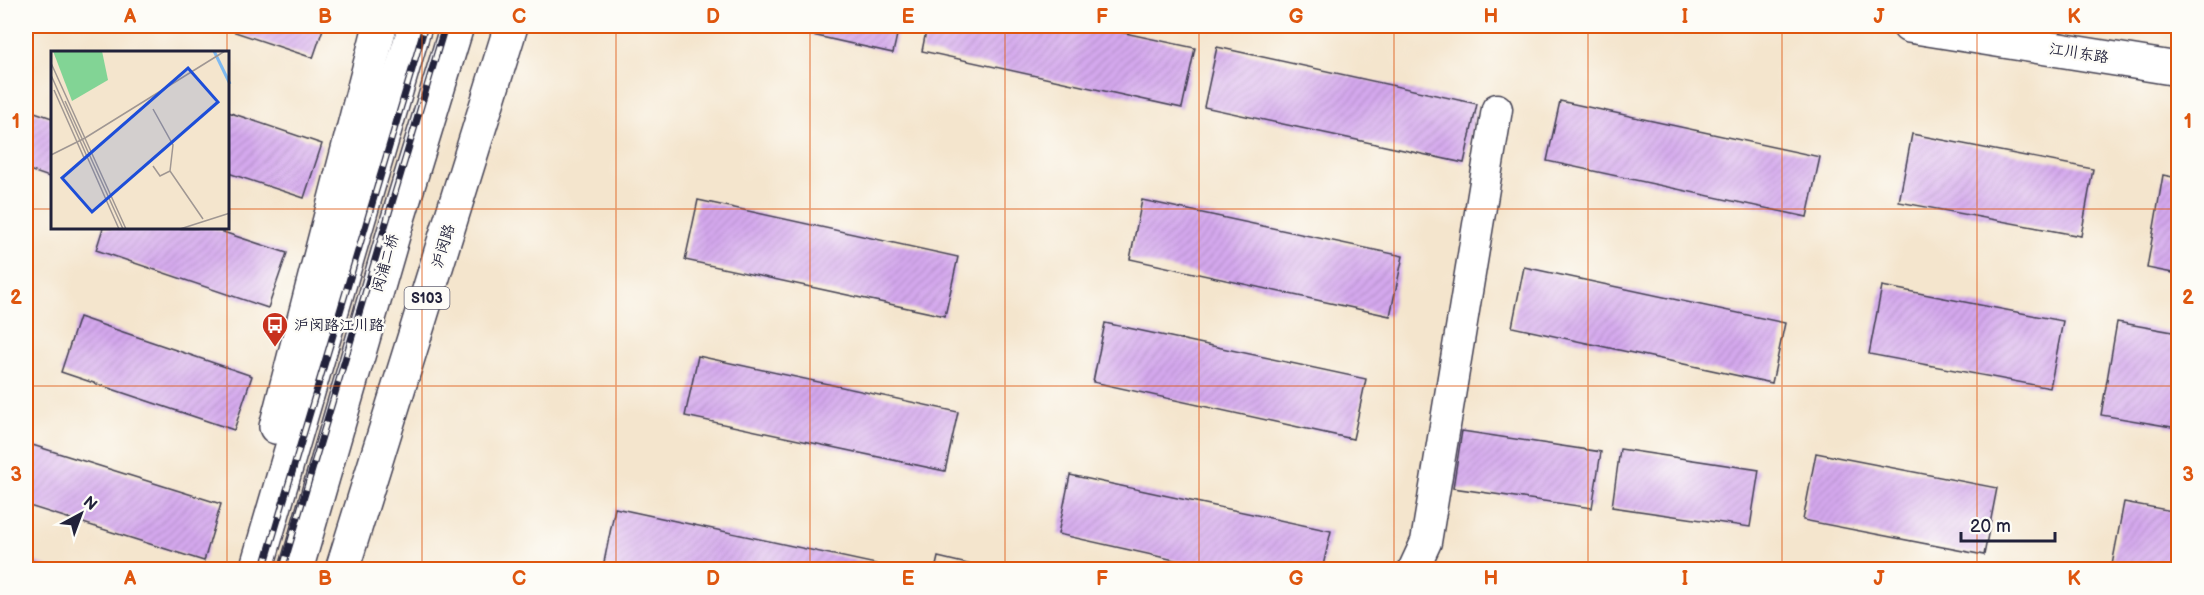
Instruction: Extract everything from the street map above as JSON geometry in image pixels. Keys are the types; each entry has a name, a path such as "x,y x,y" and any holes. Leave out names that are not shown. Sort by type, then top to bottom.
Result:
{"main road":[{"path":"238,570 380,26"},
{"path":"256,570 415,26"},
{"name":"闵浦二桥","path":"296,570 394,232 457,26"},
{"name":"沪闵路","path":"342,570 511,26"},
{"name":"江川东路","path":"1909,26 2178,69"}],"lane":[{"path":"1413,570 1426,542 1497,109"}],"building":[{"path":"217,26 324,26 313,58"},
{"path":"772,26 899,26 893,53"},
{"path":"927,26 1092,26 1195,48 1182,108 922,51"},
{"path":"1217,47 1477,104 1464,163 1204,107"},
{"path":"1560,101 1820,157 1807,217 1547,161"},
{"path":"26,109 51,118 51,178 26,169"},
{"path":"230,113 322,144 304,198 230,174"},
{"path":"1912,134 2093,169 2081,236 1899,202"},
{"path":"2163,175 2178,178 2178,274 2147,268"},
{"path":"698,200 958,257 945,316 685,260"},
{"path":"1142,200 1403,256 1390,316 1130,259"},
{"path":"102,230 217,230 287,253 268,308 96,250"},
{"path":"1524,267 1785,323 1772,383 1512,327"},
{"path":"1882,286 2063,321 2050,388 1869,354"},
{"path":"79,317 252,376 234,430 61,372"},
{"path":"2117,322 2178,333 2178,428 2101,415"},
{"path":"1105,323 1366,379 1353,439 1093,382"},
{"path":"698,356 958,412 945,471 685,416"},
{"path":"1462,431 1601,452 1592,508 1453,488"},
{"path":"26,443 221,504 204,561 26,505"},
{"path":"1620,449 1759,470 1750,527 1612,507"},
{"path":"1816,453 1997,488 1984,555 1803,520"},
{"path":"1070,475 1331,531 1322,570 1219,570 1058,534"},
{"path":"2124,502 2178,512 2178,570 2111,570"},
{"path":"615,508 876,564 875,570 613,570 603,567"},
{"path":"938,557 989,569 989,570 935,570"},
{"path":"26,559 56,569 56,570 26,570"}],"railway":[{"path":"263,570 425,26"},
{"path":"282,570 445,26"}],"place":[{"name":"沪闵路江川路","path":"275,348"}]}
